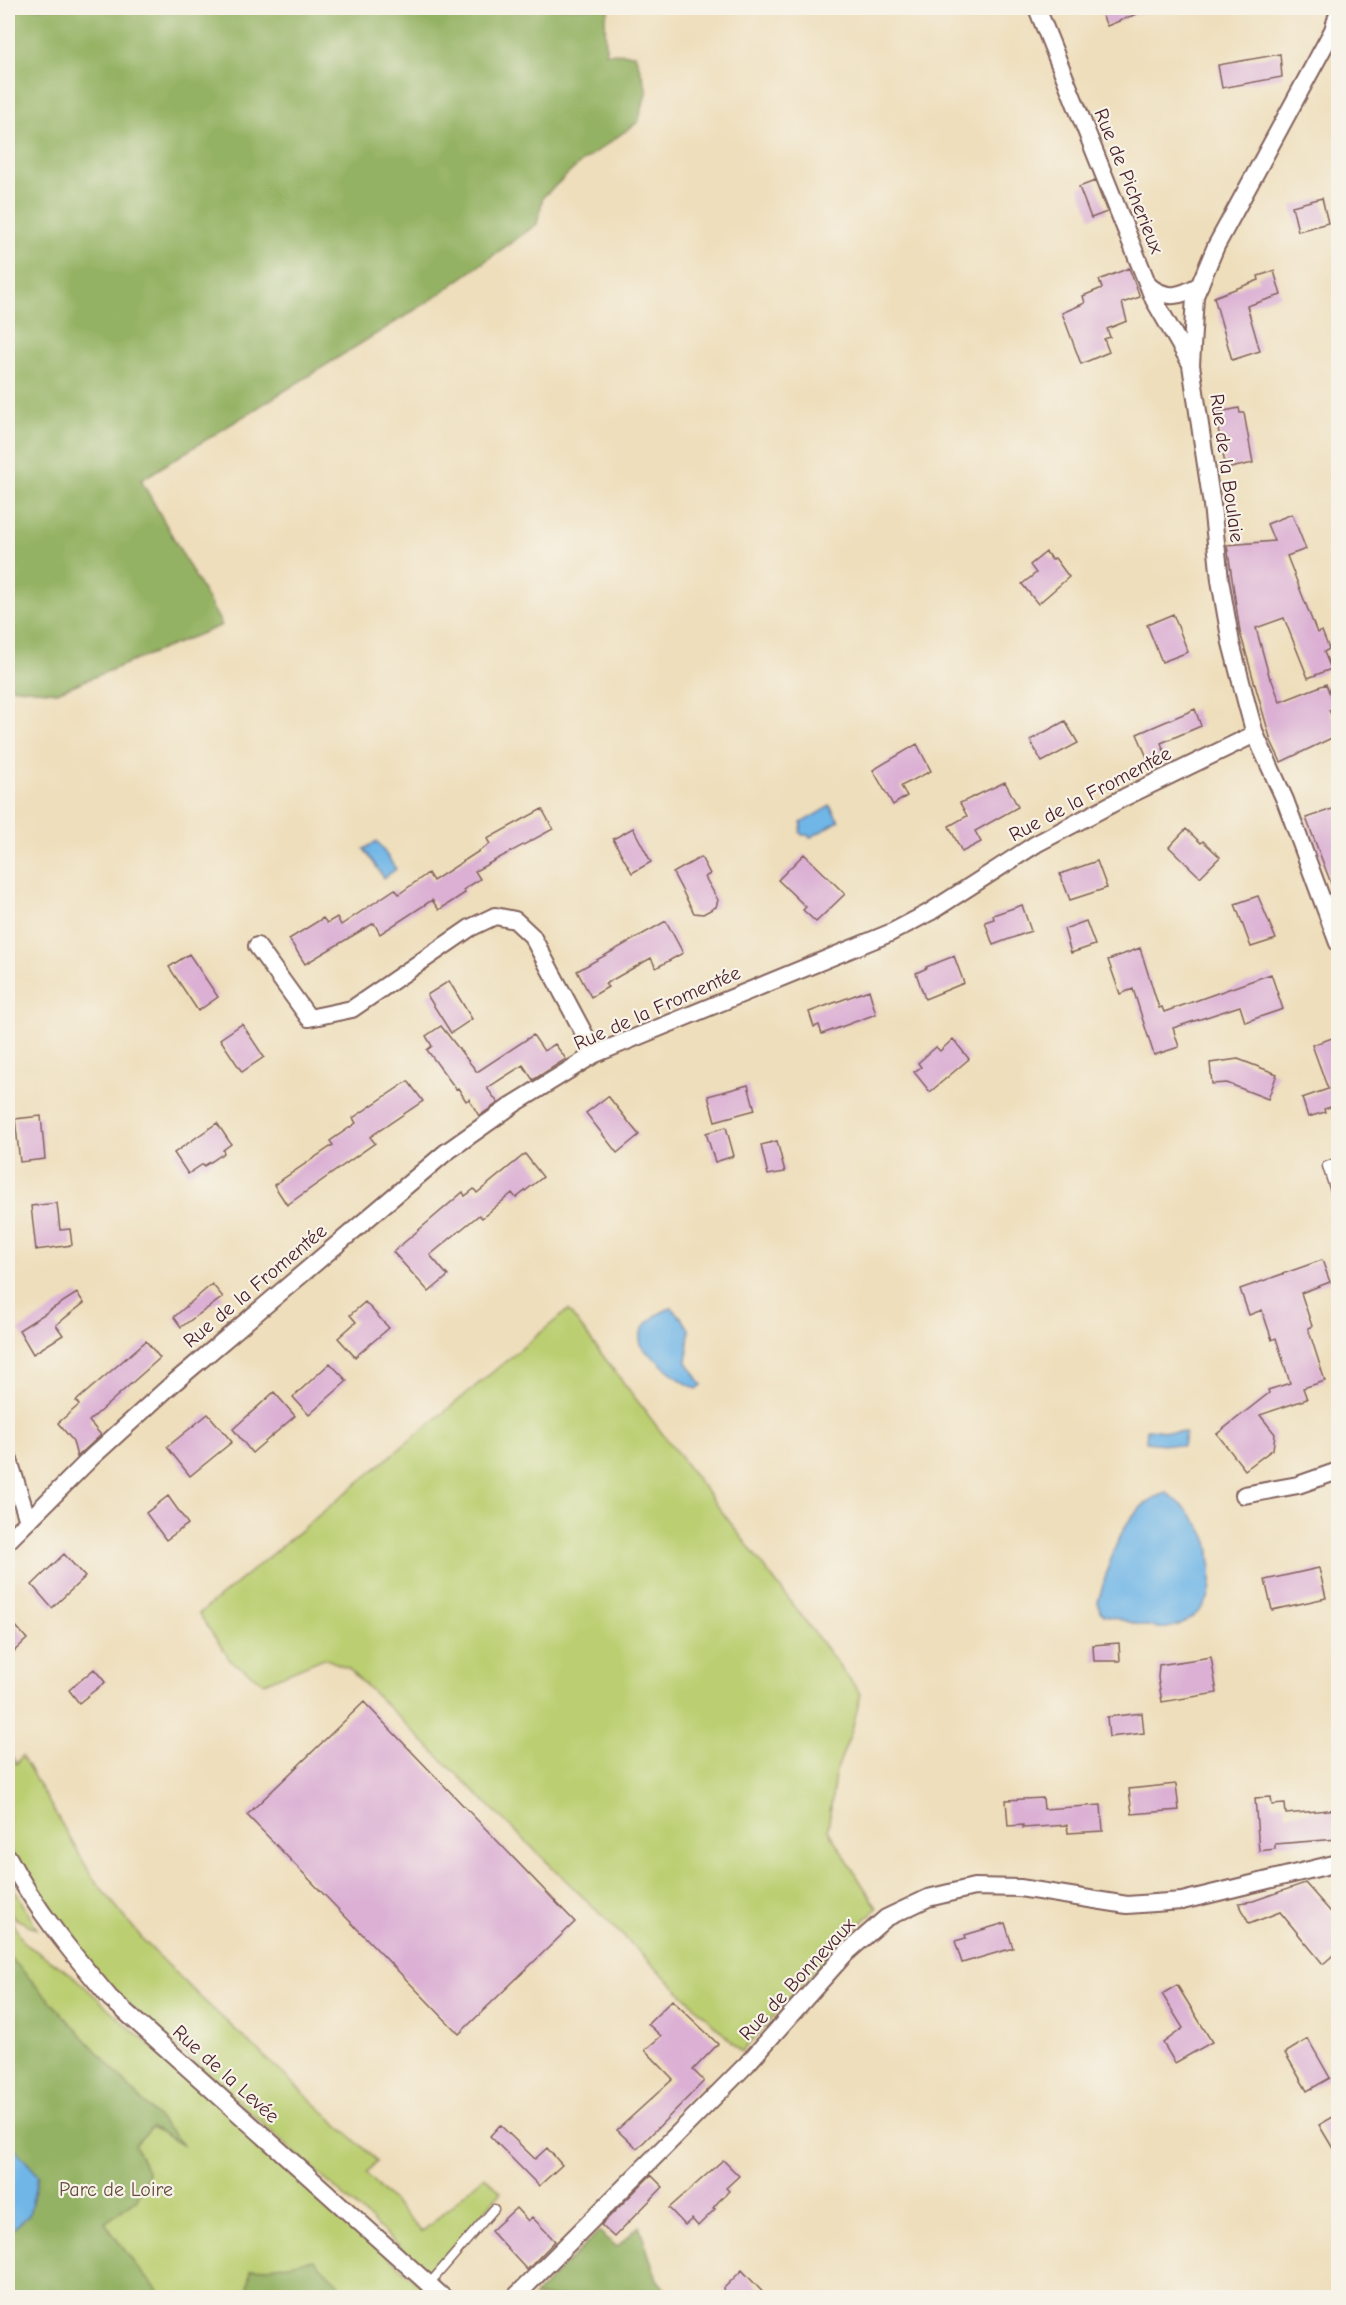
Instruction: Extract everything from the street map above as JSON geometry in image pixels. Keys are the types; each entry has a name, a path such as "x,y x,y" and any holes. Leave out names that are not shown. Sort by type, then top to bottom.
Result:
{"street":[{"name":"Rue de Picherieux","path":"1037,8 1154,300 1191,365"},
{"name":"Rue de la Boulaie","path":"1338,13 1333,30 1216,246 1195,296 1191,365 1201,421 1231,643 1255,734 1285,800 1338,943"},
{"path":"1148,285 1157,293 1183,295 1200,285"},
{"name":"Rue de la Fromentée","path":"8,1541 93,1455 170,1386 445,1153 514,1104 595,1054 890,933 930,912 1036,843 1255,734"},
{"path":"257,946 309,1018 352,1009 470,928 495,916 515,920 532,936 595,1054"},
{"path":"8,1457 28,1521"},
{"path":"1244,1495 1298,1485 1338,1471"},
{"name":"Rue de la Levée","path":"8,1857 28,1894 64,1944 110,1998 444,2298"},
{"name":"Rue de Bonnevaux","path":"514,2298 747,2064 844,1955 885,1918 928,1898 974,1887 1020,1888 1127,1905 1182,1900 1338,1863"}],"lane":[{"path":"1338,1162 1327,1166 1338,1200"},
{"path":"429,2284 494,2209"}],"green space":[{"path":"8,8 610,8 605,19 606,53 635,54 647,90 638,122 579,164 543,197 537,224 431,300 141,480 222,625 57,692 8,687"},
{"path":"568,1310 861,1694 852,1730 835,1774 828,1830 877,1908 825,1958 742,2052 348,1668 324,1658 264,1683 230,1660 199,1614"},
{"path":"8,1749 16,1764 22,1756 93,1878 145,1942 199,1996 377,2161 366,2174 422,2232 484,2176 501,2192 430,2273 109,1987 33,1891 8,1845"},
{"path":"8,1878 37,1929 16,1919 8,1910"},
{"name":"Parc de Loire","path":"8,1914 24,1943 71,1974 275,2153 433,2297 8,2297"},
{"path":"8,1955 184,2146 152,2127 135,2145 148,2173 137,2199 105,2223 137,2267 164,2297 8,2297 8,2233 29,2215 38,2176 8,2141"},
{"path":"639,2226 657,2279 671,2297 533,2297 599,2231 617,2247"},
{"path":"314,2260 352,2297 252,2298 247,2293 251,2270"}],"water":[{"path":"830,806 839,821 810,838 808,835 802,835 801,823"},
{"path":"377,841 396,869 384,878 364,849"},
{"path":"671,1308 682,1318 689,1329 687,1362 702,1385 697,1389 671,1372 644,1349 641,1342 640,1336 647,1324"},
{"path":"1147,1429 1185,1433 1183,1446 1146,1442"},
{"path":"1167,1493 1192,1516 1207,1539 1211,1569 1211,1588 1208,1599 1194,1616 1174,1627 1145,1626 1104,1615 1100,1611 1098,1602 1120,1537 1138,1510 1151,1500"},
{"path":"8,2141 38,2175 29,2215 8,2233"}],"building":[{"path":"1099,8 1151,8 1107,26"},
{"path":"1280,54 1282,77 1222,88 1218,65"},
{"path":"1095,181 1107,212 1091,218 1079,187"},
{"path":"1322,198 1328,223 1298,231 1292,206"},
{"path":"1129,268 1140,297 1122,303 1127,321 1107,329 1110,337 1104,339 1109,352 1081,364 1062,313 1085,303 1083,296 1102,288 1099,280"},
{"path":"1274,271 1281,295 1247,306 1260,351 1232,360 1214,297 1259,280 1258,276"},
{"path":"1239,408 1240,413 1244,413 1253,463 1226,469 1215,413"},
{"path":"1292,514 1306,549 1287,556 1317,633 1322,631 1329,649 1324,652 1331,669 1308,678 1284,618 1256,628 1270,679 1280,702 1326,684 1335,708 1329,710 1338,735 1281,762 1271,741 1240,632 1227,545 1274,541 1267,524"},
{"path":"1046,552 1052,560 1055,558 1069,577 1038,604 1022,584 1036,573 1030,565"},
{"path":"1173,614 1188,652 1162,662 1147,625"},
{"path":"1195,709 1201,726 1161,743 1165,754 1149,762 1137,734"},
{"path":"1065,721 1078,743 1042,762 1030,740"},
{"path":"917,744 931,771 901,786 907,796 893,805 873,770"},
{"path":"1005,782 1018,807 975,831 981,842 962,852 949,826 967,816 960,803"},
{"path":"1338,807 1338,899 1337,899 1306,818"},
{"path":"542,809 553,829 475,871 480,879 463,890 465,893 439,910 432,900 380,934 374,923 305,964 289,939 323,918 327,923 337,917 341,925 395,889 399,894 428,873 433,881 490,844 487,839"},
{"path":"633,828 651,862 632,873 613,839"},
{"path":"1186,829 1220,857 1200,877 1169,847"},
{"path":"804,854 845,894 816,922 803,910 806,907 778,880"},
{"path":"701,857 710,874 705,877 718,900 716,907 703,914 694,913 673,873"},
{"path":"1097,861 1107,888 1070,900 1060,874"},
{"path":"1258,896 1276,939 1251,947 1235,904"},
{"path":"1022,905 1031,931 993,945 985,922 994,919 993,915"},
{"path":"666,921 683,953 656,968 651,958 605,984 608,987 591,997 577,971"},
{"path":"1086,921 1095,945 1071,953 1064,929"},
{"path":"1140,948 1159,1008 1162,1007 1164,1012 1271,974 1283,1009 1245,1022 1240,1006 1173,1028 1179,1047 1154,1055 1133,989 1120,994 1108,960"},
{"path":"189,954 218,997 198,1011 169,967"},
{"path":"954,956 964,983 925,999 916,973"},
{"path":"449,981 472,1019 451,1033 427,995"},
{"path":"869,990 876,1014 822,1034 819,1025 814,1027 809,1012"},
{"path":"242,1024 264,1057 242,1072 220,1039"},
{"path":"441,1026 477,1072 533,1035 544,1051 555,1044 566,1059 533,1080 523,1065 487,1088 498,1103 479,1116 469,1099 466,1101 427,1050 432,1046 426,1036"},
{"path":"1338,1036 1338,1112 1334,1106 1324,1109 1325,1112 1308,1117 1302,1098 1328,1089 1312,1045"},
{"path":"953,1039 969,1059 930,1092 914,1072 921,1067 918,1063 936,1047 940,1051"},
{"path":"1238,1059 1277,1074 1268,1099 1227,1083 1212,1084 1210,1063"},
{"path":"408,1081 423,1101 370,1137 375,1143 287,1205 274,1185 333,1145 330,1141 356,1123 353,1118"},
{"path":"748,1085 755,1110 715,1121 708,1096"},
{"path":"608,1096 639,1135 617,1153 586,1113"},
{"path":"41,1116 45,1159 20,1162 15,1119"},
{"path":"217,1123 231,1144 223,1150 224,1153 188,1174 174,1153"},
{"path":"726,1127 734,1156 715,1162 706,1133"},
{"path":"777,1141 785,1172 768,1175 761,1145"},
{"path":"525,1154 543,1177 516,1198 512,1193 482,1218 479,1215 430,1255 448,1276 429,1292 393,1252 463,1192 465,1196 474,1189 477,1193"},
{"path":"57,1203 60,1230 70,1229 72,1245 36,1250 31,1206"},
{"path":"1322,1260 1330,1282 1301,1293 1312,1326 1308,1328 1325,1381 1303,1388 1307,1399 1260,1415 1275,1434 1273,1449 1245,1470 1217,1434 1269,1393 1268,1390 1290,1383 1276,1338 1272,1340 1262,1310 1249,1315 1240,1289"},
{"path":"212,1284 223,1297 181,1327 174,1317"},
{"path":"77,1293 84,1303 56,1325 63,1335 33,1354 19,1330"},
{"path":"365,1302 389,1328 355,1357 338,1338 356,1322 350,1315"},
{"path":"146,1341 160,1358 89,1421 101,1435 77,1457 73,1441 58,1423 79,1405 76,1401"},
{"path":"330,1363 347,1381 309,1415 293,1397"},
{"path":"274,1392 295,1416 252,1453 233,1429"},
{"path":"208,1414 232,1442 190,1476 167,1447"},
{"path":"168,1496 188,1524 166,1540 146,1513"},
{"path":"64,1554 85,1577 52,1608 32,1585"},
{"path":"1319,1568 1326,1598 1272,1610 1265,1580"},
{"path":"8,1617 27,1639 8,1657"},
{"path":"1119,1643 1120,1661 1094,1661 1093,1645"},
{"path":"1211,1657 1217,1693 1162,1702 1158,1678 1159,1665"},
{"path":"94,1669 105,1682 79,1703 69,1690"},
{"path":"364,1702 575,1922 459,2034 247,1815"},
{"path":"1142,1713 1144,1733 1109,1737 1107,1717"},
{"path":"1176,1784 1179,1810 1132,1814 1129,1789"},
{"path":"1271,1797 1272,1805 1285,1804 1286,1814 1338,1809 1338,1839 1275,1844 1275,1849 1259,1851 1255,1798"},
{"path":"1043,1798 1044,1809 1101,1805 1103,1831 1068,1833 1067,1825 1023,1828 1023,1825 1008,1826 1006,1800"},
{"path":"1305,1883 1338,1920 1338,1951 1323,1964 1280,1912 1249,1924 1239,1903 1253,1901"},
{"path":"1005,1923 1013,1948 962,1963 955,1941 966,1938 965,1935"},
{"path":"1177,1985 1212,2042 1175,2063 1163,2043 1183,2028 1162,1994"},
{"path":"672,2000 718,2044 693,2070 704,2081 637,2149 617,2130 673,2079 645,2050 661,2036 648,2024"},
{"path":"1308,2039 1330,2078 1307,2091 1285,2053"},
{"path":"1338,2114 1338,2157 1319,2125"},
{"path":"500,2125 535,2159 547,2148 562,2165 539,2186 490,2136"},
{"path":"723,2160 739,2176 726,2188 729,2191 698,2226 692,2219 685,2225 669,2208"},
{"path":"651,2175 663,2187 614,2237 601,2225"},
{"path":"516,2208 528,2221 532,2217 555,2241 527,2270 491,2231"},
{"path":"742,2270 768,2298 731,2298 723,2289"}]}
